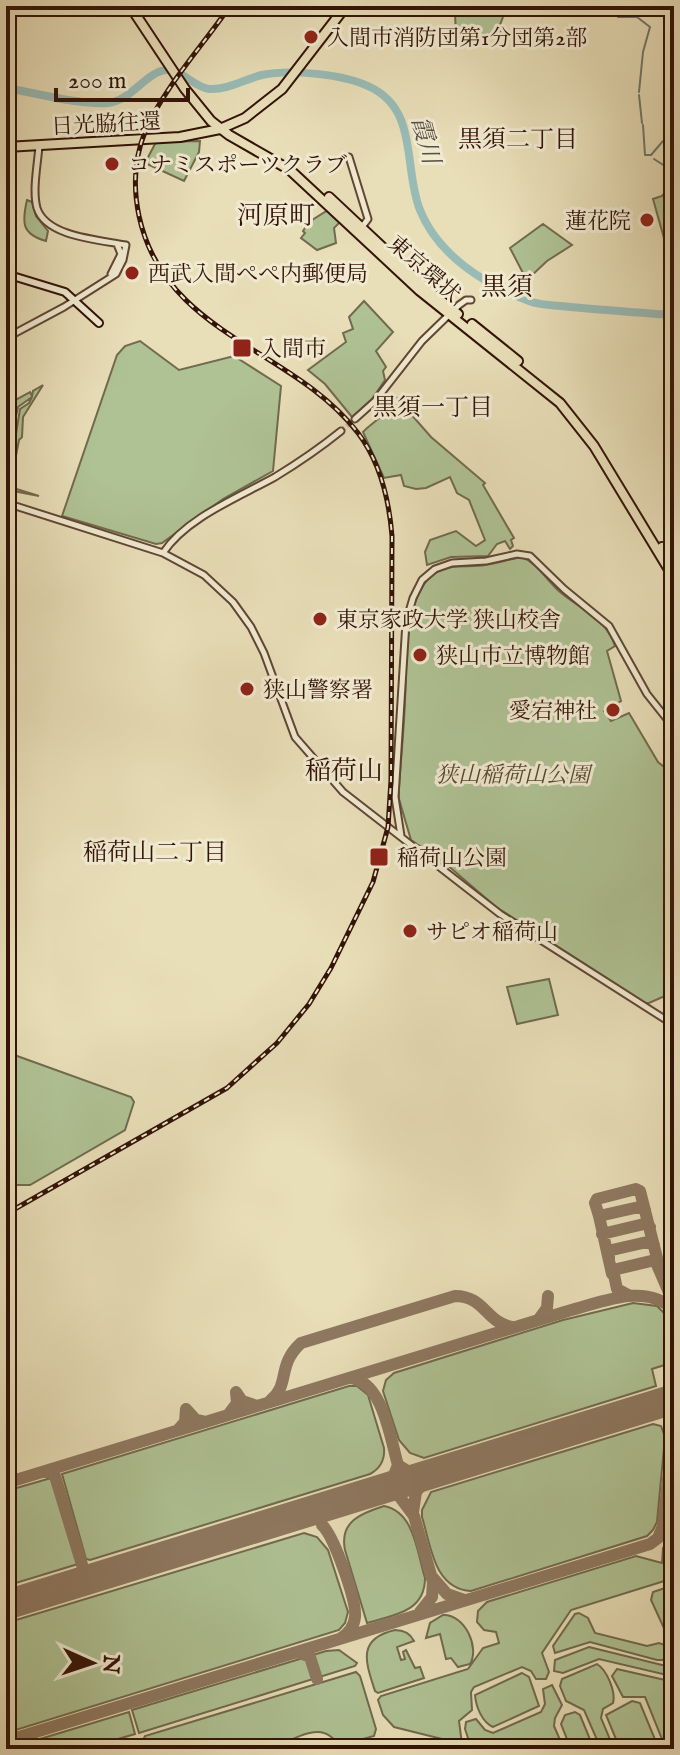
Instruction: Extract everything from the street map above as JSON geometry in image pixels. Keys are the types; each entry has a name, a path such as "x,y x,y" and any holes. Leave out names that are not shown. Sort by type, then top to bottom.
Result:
{"highway":[{"name":"東京環状","path":"133,6 203,112 290,170 397,270 548,385 571,407 598,444 674,567"},
{"name":"日光脇往還","path":"6,147 180,137 223,128 245,118 287,84 346,6"},
{"name":"東京環状","path":"223,128 293,166 452,312 544,388 576,420 674,578"}],"main road":[{"path":"6,274 60,290 76,300 99,323"}],"street":[{"path":"6,338 76,300 111,275 122,252 112,242 57,230 43,219 36,204 39,145"},
{"path":"349,157 368,219 361,228"},
{"path":"355,419 375,401 422,341 466,300 471,300"},
{"path":"163,553 174,540 210,513 301,462 341,431"},
{"path":"6,503 163,553 204,575 233,602 251,627 261,645 295,737 343,792 500,914 674,1025"},
{"path":"401,837 395,797 401,659 406,622 422,580 444,565 517,554 530,556 609,626 640,683 674,728"}],"green space":[{"path":"437,6 507,6 500,25 501,33 456,37 455,13 438,10"},
{"path":"200,141 199,152 184,181 145,163 156,142"},
{"path":"671,185 674,187 674,274 653,199 662,196"},
{"path":"27,200 32,202 36,216 48,231 46,241 32,235 25,226"},
{"path":"328,210 340,222 334,228 336,243 317,250 301,238 309,222"},
{"path":"543,224 572,245 547,261 529,278 524,275 510,248"},
{"path":"364,301 393,332 376,351 386,367 383,371 385,380 372,399 352,417 325,384 308,370 346,342 343,333 353,329 349,317"},
{"path":"140,341 179,370 234,356 281,386 273,471 223,499 162,543 156,544 62,516 117,355 125,346"},
{"path":"43,385 23,417 22,437 10,487 39,496 13,491 6,495 20,409 32,397 18,407 14,425 6,424 6,405 30,392 32,396 33,391"},
{"path":"396,397 431,437 485,483 483,485 514,538 510,549 505,541 497,544 488,556 451,557 427,565 425,552 430,540 456,531 476,546 485,540 469,500 457,493 450,477 416,489 404,486 401,475 384,478 363,432 381,416 387,403"},
{"name":"狭山稲荷山公園","path":"522,557 533,563 560,592 606,629 615,646 607,651 621,701 604,711 611,721 629,713 658,762 674,775 674,992 649,1003 496,907 445,863 411,840 399,799 407,650 412,612 418,596 426,582 443,569"},
{"path":"549,979 558,1015 517,1024 507,987"},
{"path":"6,1052 131,1097 134,1102 125,1130 30,1185 16,1185 6,1134"},
{"path":"633,1303 657,1306 674,1323 674,1362 652,1369 656,1386 424,1458 410,1453 399,1440 383,1391 386,1380 394,1373 563,1320"},
{"path":"357,1386 368,1395 384,1448 382,1463 374,1472 86,1559 62,1474"},
{"path":"653,1424 661,1426 665,1437 657,1522 647,1536 471,1591 449,1583 442,1574 432,1553 422,1517 431,1492"},
{"path":"51,1478 78,1564 6,1586 6,1491"},
{"path":"384,1506 402,1516 413,1535 425,1578 424,1589 414,1605 406,1610 367,1623 345,1550 345,1532 354,1520"},
{"path":"304,1533 317,1537 328,1550 348,1612 339,1630 6,1733 6,1623"},
{"path":"674,1544 674,1578 571,1610 542,1653 549,1672 546,1679 536,1679 531,1671 522,1667 474,1687 471,1692 472,1710 459,1721 462,1744 394,1727 383,1715 378,1700 381,1696 468,1669 483,1648 499,1643 496,1632 484,1630 477,1622 478,1611 487,1602 636,1556 662,1563 663,1548"},
{"path":"674,1585 674,1650 651,1600 653,1592"},
{"path":"575,1614 588,1618 595,1633 647,1646 659,1643 665,1645 668,1655 663,1660 657,1660 590,1642 555,1653 553,1646"},
{"path":"443,1615 458,1620 468,1633 473,1649 470,1664 458,1667 451,1658 446,1659 440,1634 426,1638 430,1623"},
{"path":"395,1630 406,1632 414,1641 397,1647 401,1660 405,1659 403,1652 406,1650 415,1668 420,1667 424,1678 378,1693 369,1671 367,1653 374,1639"},
{"path":"589,1647 671,1665 674,1672 671,1676 599,1659 563,1673 554,1671 555,1660"},
{"path":"339,1650 357,1663 355,1666 139,1733 132,1710 326,1651"},
{"path":"597,1664 612,1687 613,1703 603,1709 601,1718 614,1749 601,1749 584,1710 566,1701 560,1686 562,1679"},
{"path":"617,1669 674,1682 674,1749 666,1749 645,1697 623,1697 612,1676"},
{"path":"356,1672 360,1676 376,1729 374,1736 341,1745 319,1732 293,1739 278,1749 145,1749 142,1742 145,1736"},
{"path":"522,1673 529,1677 539,1706 493,1727 480,1714 475,1695"},
{"path":"552,1685 562,1705 554,1726 564,1749 471,1747 466,1722 476,1719 485,1730 493,1733 541,1712 545,1704 543,1689"},
{"path":"632,1701 640,1703 659,1749 620,1749 606,1715"},
{"path":"129,1712 135,1734 84,1749 7,1749"},
{"path":"575,1712 580,1715 594,1749 571,1749 561,1724 565,1715"}],"waterway":[{"path":"618,17 637,17 650,27 643,52 639,92"},
{"name":"霞川","path":"6,88 71,100 108,103 124,97 152,76 166,70 177,72 209,89 230,86 262,75 287,73 332,76 359,83 386,97 396,110 407,141 420,210 438,241 465,266 496,286 534,303 674,315"},
{"path":"639,95 642,123"},
{"path":"643,125 645,155 651,155 663,141 674,143"},
{"path":"654,159 668,168 674,186"}],"taxiway":[{"path":"599,1216 595,1203 597,1199 636,1189 640,1191 658,1262"},
{"path":"612,1274 599,1216 639,1207 645,1210"},
{"path":"602,1234 644,1224 650,1227"},
{"path":"609,1259 612,1250 647,1242 654,1245"},
{"path":"630,1296 617,1289 613,1270 655,1260 674,1304"},
{"path":"270,1401 280,1388 293,1351 301,1343 455,1296 473,1300 496,1320 512,1327"},
{"path":"539,1319 547,1308 548,1296"},
{"path":"6,1483 609,1299 650,1297 674,1310"},
{"path":"349,1378 361,1381 370,1389 388,1426 398,1465 392,1480 381,1489"},
{"path":"228,1415 237,1403 236,1392 242,1401 257,1406"},
{"path":"178,1430 185,1422 186,1409 196,1420 206,1422"},
{"path":"6,1741 650,1544 658,1538 663,1526 674,1424"},
{"path":"398,1465 414,1475 431,1474"},
{"path":"44,1472 55,1476 83,1568 101,1576"},
{"path":"413,1512 416,1492 431,1474"},
{"path":"381,1489 399,1496 414,1516 433,1582 432,1597 420,1612"},
{"path":"322,1525 338,1555 355,1609 352,1626 341,1638"},
{"path":"433,1578 447,1594 464,1600"},
{"path":"297,1652 310,1657 317,1679"}],"runway":[{"path":"6,1605 674,1399"}],"tunnel":[{"path":"341,431 355,419"}],"railway":[{"path":"6,1214 227,1088 277,1043 309,1004 331,968 373,882 388,827 392,536 389,508 378,469 366,444 331,404 202,315 175,288 153,256 139,216 136,173 145,132 173,84 230,6"}],"place":[{"name":"入間市消防団第1分団第2部","path":"311,37"},
{"name":"コナミスポーツクラブ","path":"112,164"},
{"name":"蓮花院","path":"647,220"},
{"name":"西武入間ぺぺ内郵便局","path":"132,273"},
{"name":"入間市","path":"242,348"},
{"name":"東京家政大学 狭山校舎","path":"320,619"},
{"name":"狭山市立博物館","path":"420,655"},
{"name":"狭山警察署","path":"247,689"},
{"name":"愛宕神社","path":"613,710"},
{"name":"稲荷山公園","path":"379,857"},
{"name":"サピオ稲荷山","path":"410,931"}],"district":[{"name":"黒須二丁目","path":"518,139"},
{"name":"河原町","path":"276,215"},
{"name":"黒須","path":"507,286"},
{"name":"黒須一丁目","path":"433,407"},
{"name":"稲荷山","path":"344,770"},
{"name":"稲荷山二丁目","path":"155,852"}]}
